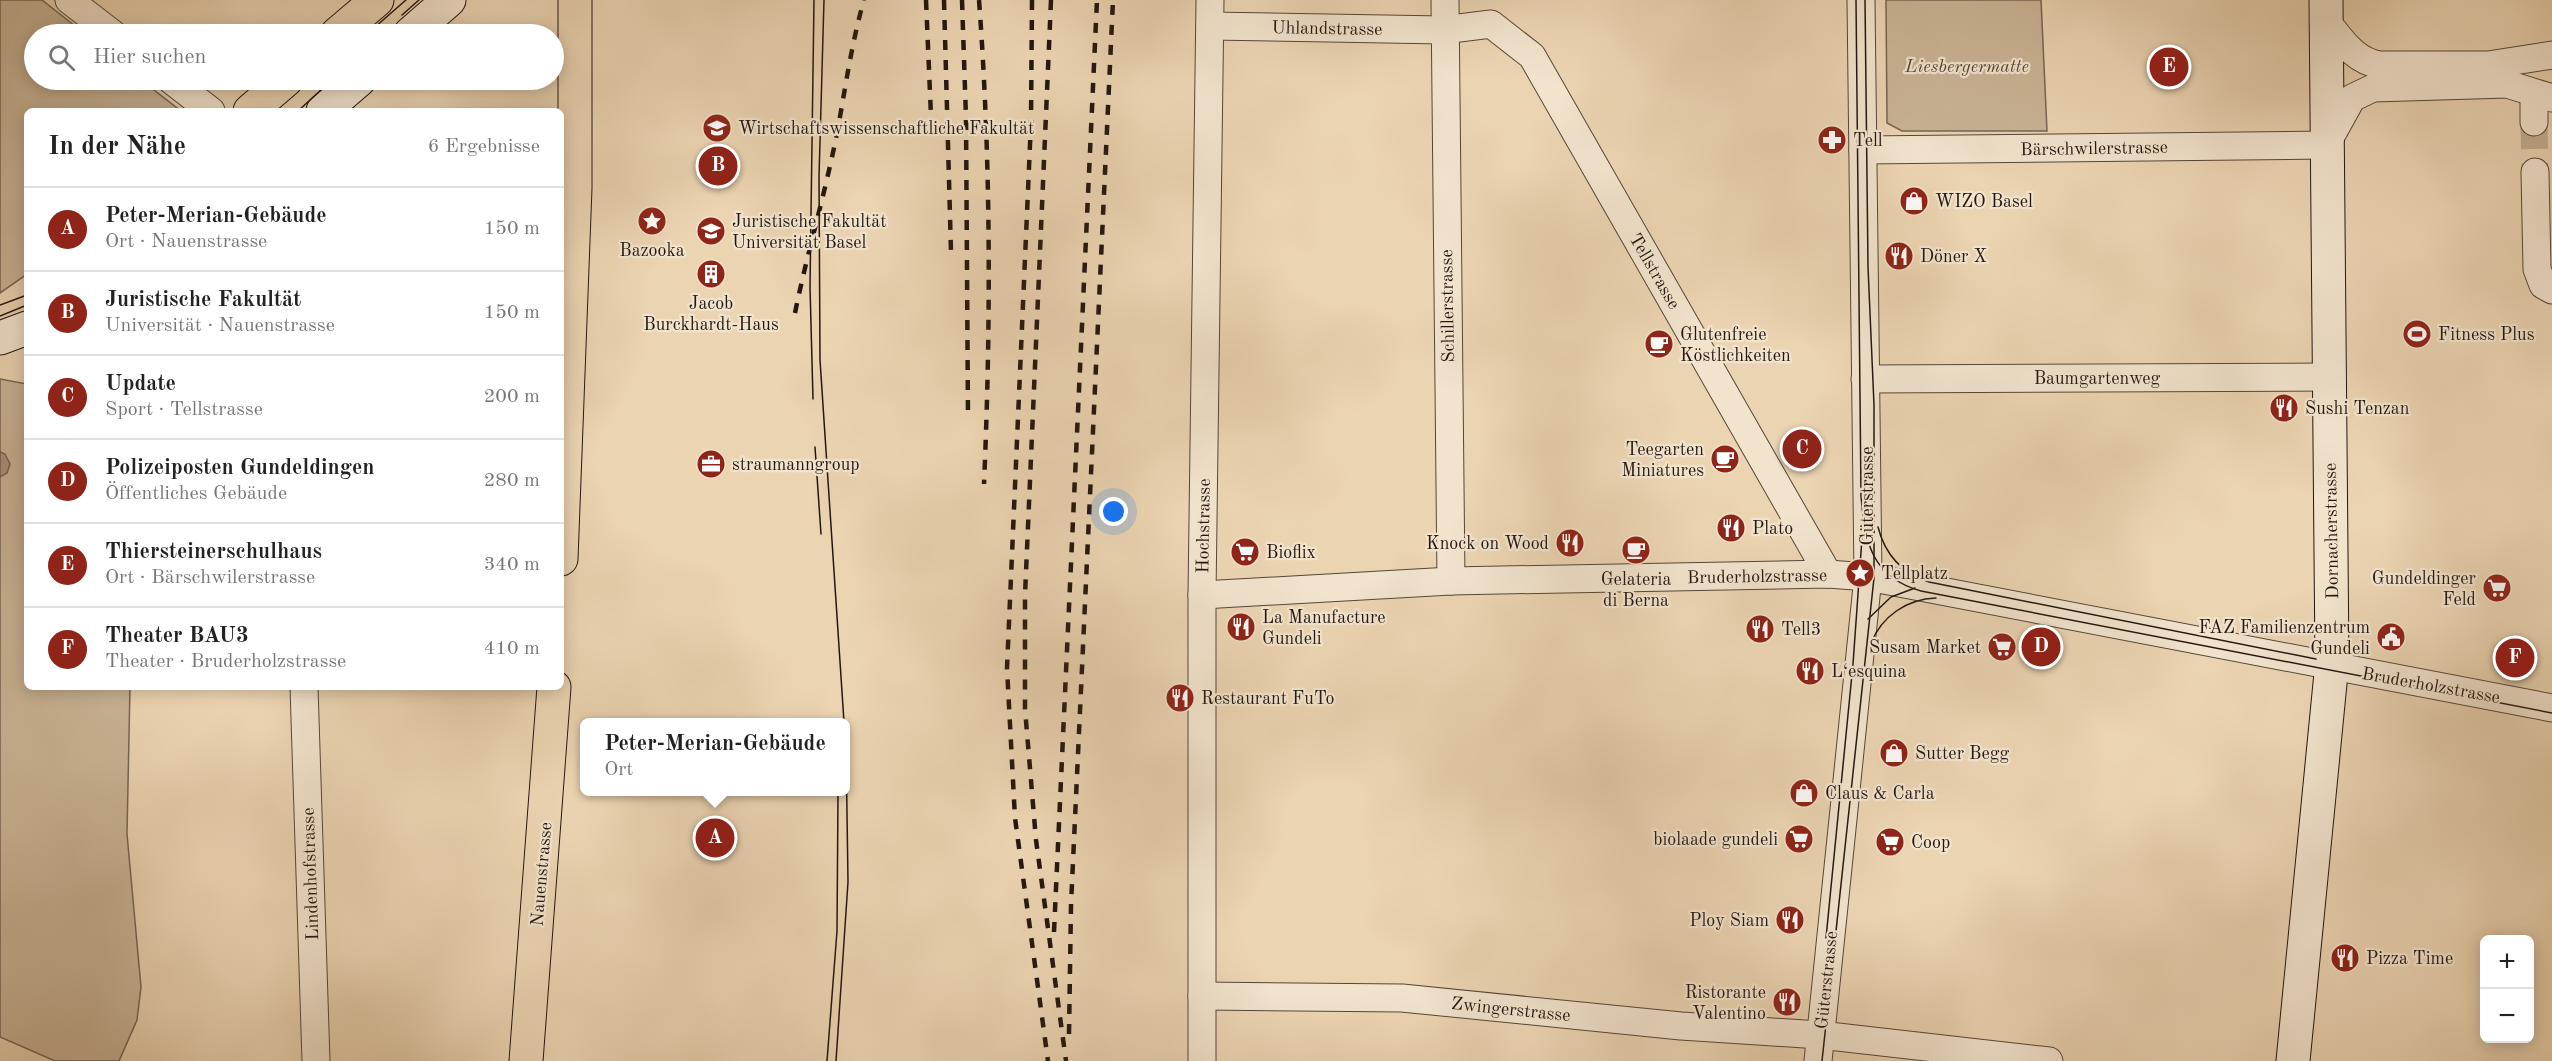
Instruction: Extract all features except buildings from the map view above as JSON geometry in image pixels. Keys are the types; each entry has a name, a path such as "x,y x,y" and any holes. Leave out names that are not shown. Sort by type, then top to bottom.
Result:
{"main road":[{"path":"349,24 377,0"},
{"path":"421,24 449,0"},
{"path":"564,480 575,188 575,0"},
{"name":"Dornacherstrasse","path":"2293,1061 2331,668 2326,11"},
{"path":"253,108 274,90"},
{"path":"326,108 347,90"},
{"path":"0,338 24,329"},
{"path":"0,346 24,353"},
{"name":"Nauenstrasse","path":"526,1061 554,690"}],"street":[{"path":"69,0 100,24"},
{"path":"1443,30 1445,0"},
{"name":"Güterstrasse","path":"1819,1048 1868,577 1861,0"},
{"path":"2326,11 2352,53 2370,64 2488,65 2552,55"},
{"name":"Uhlandstrasse","path":"1210,13 1443,30"},
{"name":"Hochstrasse","path":"1201,1058 1202,595 1210,13"},
{"name":"Tellstrasse","path":"1443,30 1491,24 1532,56 1828,574"},
{"name":"Schillerstrasse","path":"1443,30 1450,581"},
{"path":"2326,145 2352,98 2373,88 2507,84 2543,96 2534,122"},
{"path":"184,90 207,108"},
{"name":"Bärschwilerstrasse","path":"1863,150 2326,145"},
{"path":"2535,172 2537,269 2543,285 2552,290"},
{"name":"Baumgartenweg","path":"1865,379 2329,378"},
{"name":"Bruderholzstrasse","path":"1202,595 1450,581 1828,574 1868,577 2331,668 2552,708"},
{"name":"Lindenhofstrasse","path":"304,690 316,1061"},
{"name":"Zwingerstrasse","path":"1202,996 1402,998 1681,1026 1819,1048 2049,1061"}],"green space":[{"path":"0,0 42,0 72,24 24,24 24,90 154,90 177,108 24,108 24,276 0,293"},
{"name":"Liesbergermatte","path":"1886,0 2041,0 2047,131 1902,131 1887,123"},
{"path":"0,379 24,383 24,690 130,690 127,834 141,987 137,1020 119,1061 55,1061 0,1037"}],"shaded area":[{"path":"0,452 5,454 10,464 7,473 0,477"}],"tunnel":[{"path":"2534,122 2535,172"}],"tram line":[{"path":"378,24 406,0"},
{"path":"402,15 419,0"},
{"path":"813,399 810,287 814,0"},
{"path":"824,0 819,177 820,360 844,718"},
{"path":"1856,0 1861,496 1869,543 1881,567 1904,585 1921,591 2552,713"},
{"path":"1822,1061 1874,578 1874,405 1868,267 1865,0"},
{"path":"301,108 321,90"},
{"path":"0,305 24,296"},
{"path":"0,316 24,306"},
{"path":"815,447 821,534"},
{"path":"1878,527 1885,546 1896,562 1911,574 1929,582 2316,659"},
{"path":"1826,938 1853,664 1862,538"},
{"path":"1868,619 1891,597 1915,588"},
{"path":"1871,643 1882,625 1897,611 1915,602 1936,598"},
{"path":"827,1061 837,931 838,796"},
{"path":"836,1061 848,882 847,796"}],"railway":[{"path":"795,313 830,166 864,0"},
{"path":"926,0 931,116"},
{"path":"944,0 951,252"},
{"path":"962,0 966,118 968,419"},
{"path":"979,0 986,121 989,242 984,484"},
{"path":"1032,0 1031,122 1007,668 1015,818 1048,1061"},
{"path":"1051,0 1025,595 1025,709 1036,840 1066,1061"},
{"path":"1054,932 1097,0"},
{"path":"1069,1034 1071,905 1113,0"}],"place":[{"name":"Thiersteinerschulhaus","path":"2169,67"},
{"name":"Wirtschaftswissenschaftliche Fakultät","path":"717,128"},
{"name":"Tell","path":"1832,140"},
{"name":"Juristische Fakultät","path":"718,166"},
{"name":"WIZO Basel","path":"1914,201"},
{"name":"Bazooka","path":"652,221"},
{"name":"Juristische Fakultät Universität Basel","path":"711,231"},
{"name":"Döner X","path":"1899,256"},
{"name":"Jacob Burckhardt-Haus","path":"711,274"},
{"name":"Fitness Plus","path":"2417,334"},
{"name":"Glutenfreie Köstlichkeiten","path":"1659,344"},
{"name":"Sushi Tenzan","path":"2284,408"},
{"name":"Update","path":"1802,449"},
{"name":"Teegarten Miniatures","path":"1725,459"},
{"name":"straumanngroup","path":"711,464"},
{"name":"Plato","path":"1731,528"},
{"name":"Knock on Wood","path":"1570,543"},
{"name":"Gelateria di Berna","path":"1636,550"},
{"name":"Bioflix","path":"1245,552"},
{"name":"Tellplatz","path":"1860,573"},
{"name":"Gundeldinger Feld","path":"2497,588"},
{"name":"La Manufacture Gundeli","path":"1241,627"},
{"name":"Tell3","path":"1760,629"},
{"name":"FAZ Familienzentrum Gundeli","path":"2391,637"},
{"name":"Susam Market","path":"2002,647"},
{"name":"Polizeiposten Gundeldingen","path":"2041,647"},
{"name":"Theater BAU3","path":"2515,658"},
{"name":"L‘esquina","path":"1810,671"},
{"name":"Restaurant FuTo","path":"1180,698"},
{"name":"Sutter Begg","path":"1894,753"},
{"name":"Claus & Carla","path":"1804,793"},
{"name":"Peter-Merian-Gebäude","path":"715,838"},
{"name":"biolaade gundeli","path":"1799,839"},
{"name":"Coop","path":"1890,842"},
{"name":"Ploy Siam","path":"1790,920"},
{"name":"Pizza Time","path":"2345,958"},
{"name":"Ristorante Valentino","path":"1787,1002"}]}
